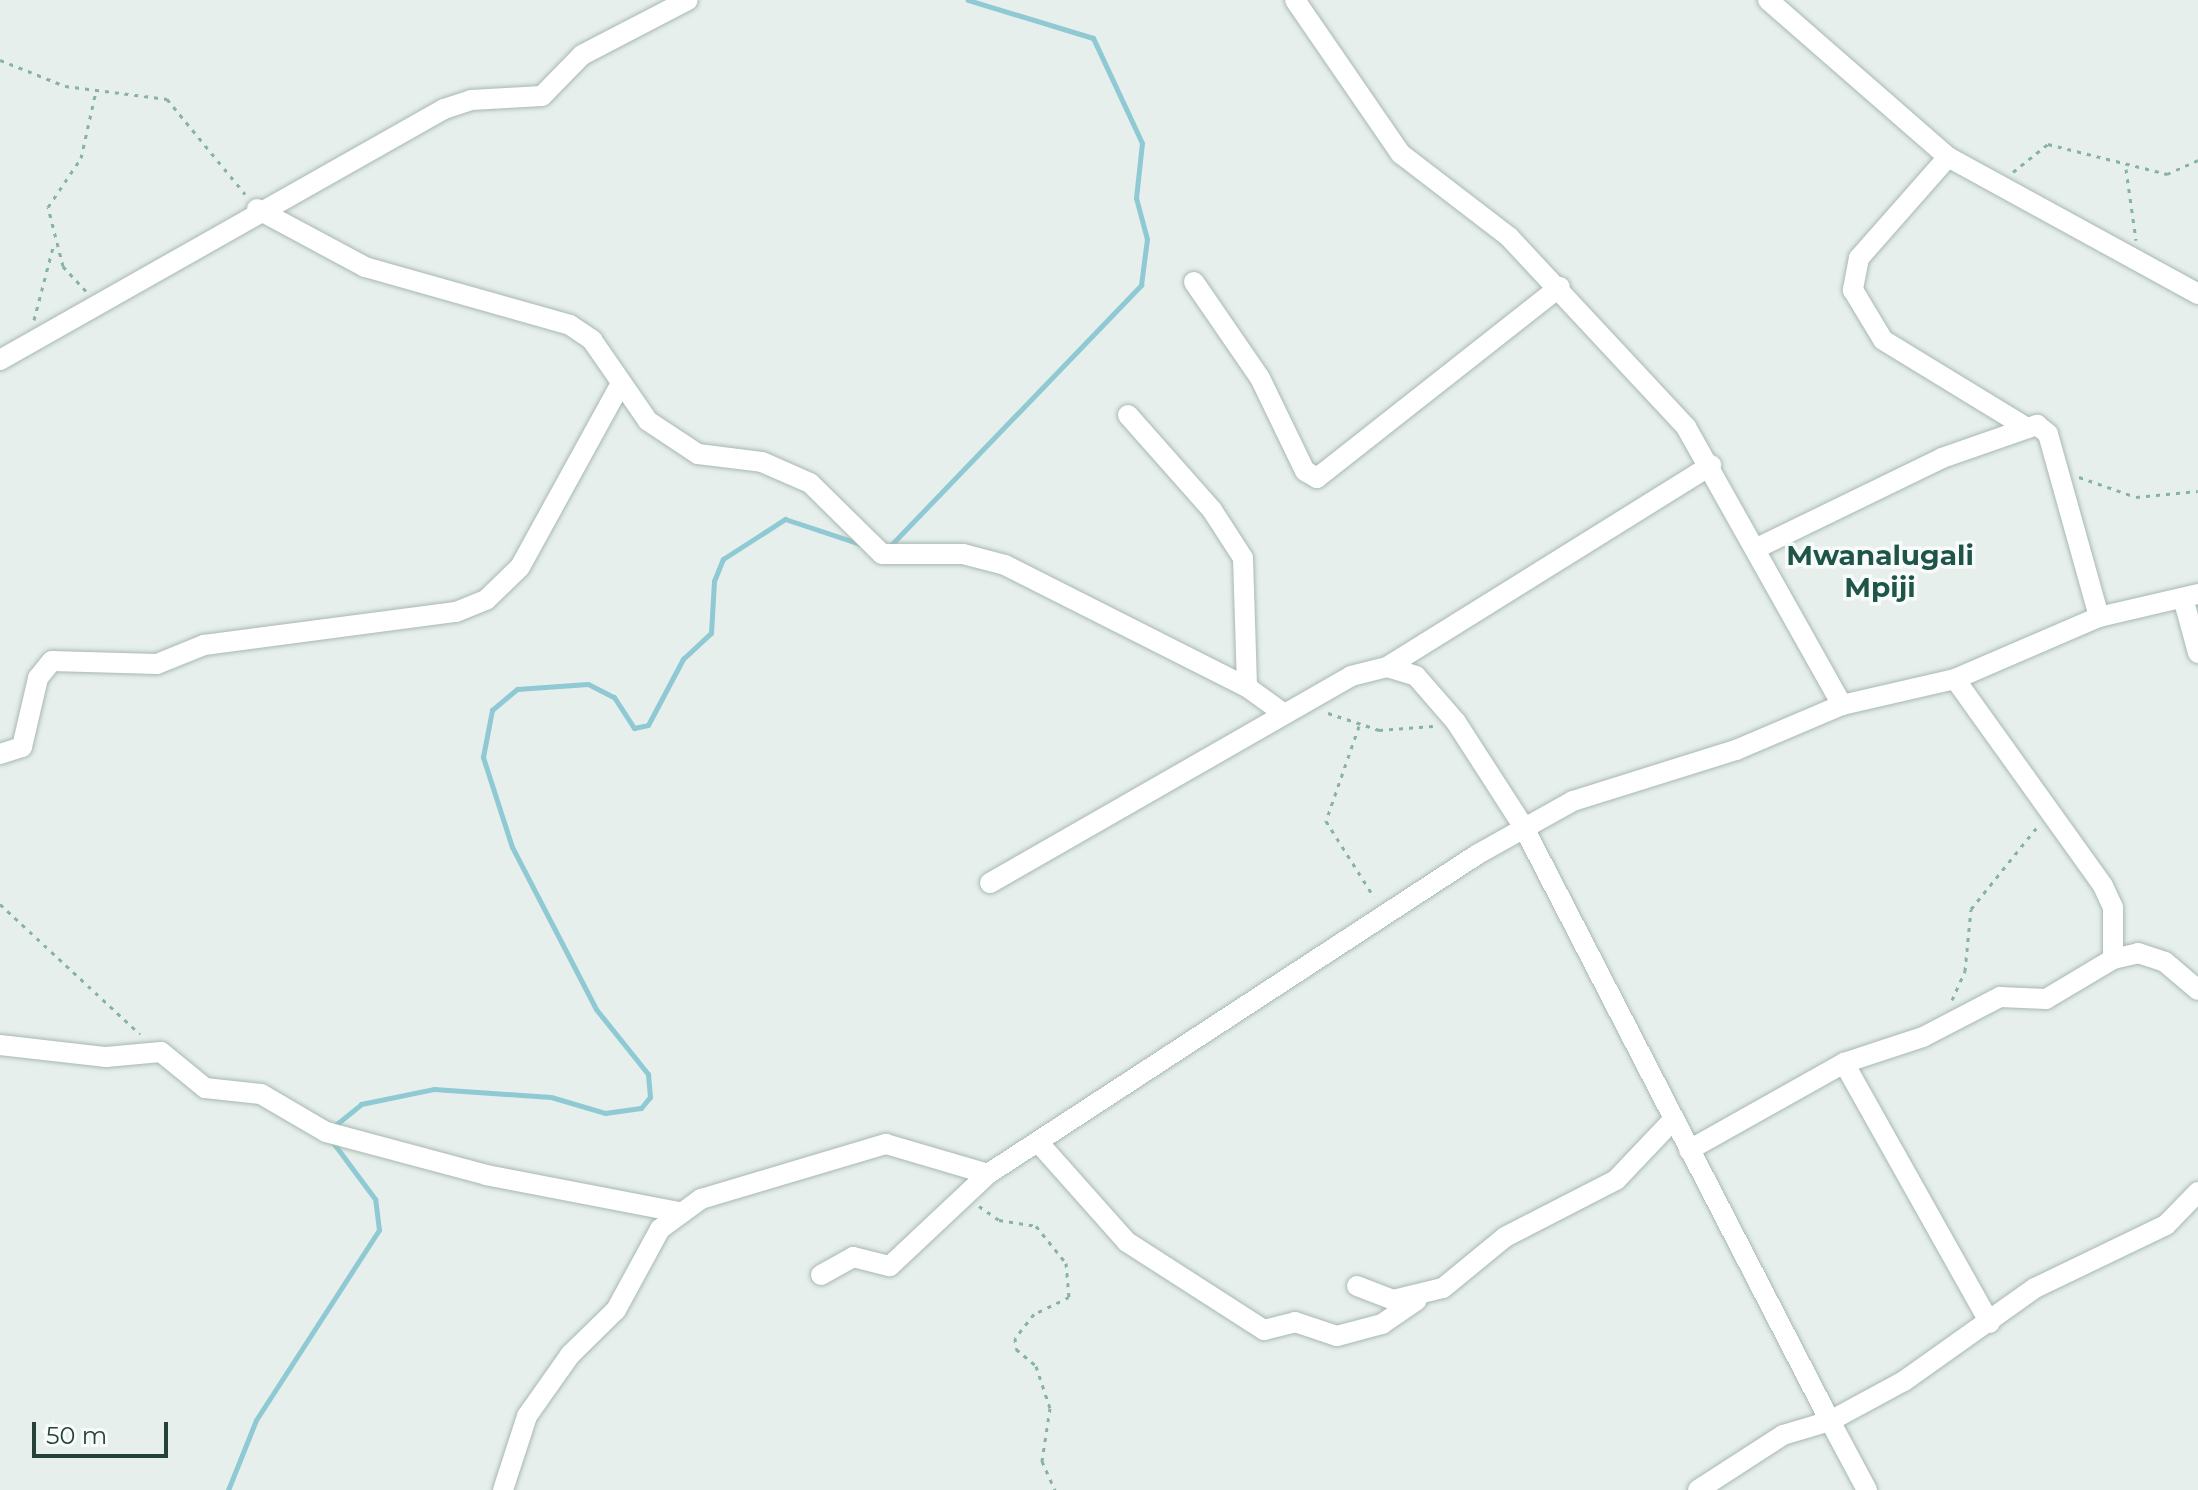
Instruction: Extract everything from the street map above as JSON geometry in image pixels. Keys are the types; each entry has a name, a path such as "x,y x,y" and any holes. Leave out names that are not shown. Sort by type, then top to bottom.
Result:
{"street":[{"path":"0,360 32,338 257,209 444,109 471,100 542,96 582,55 688,0"},
{"path":"1295,0 1401,154 1509,237 1655,389 1711,465 1842,705"},
{"path":"1768,0 1948,157 1998,189 2198,294"},
{"path":"1948,157 1859,258 1853,290 1883,340 2024,426 2048,434 2099,617"},
{"path":"257,209 365,267 570,325 592,340 620,385 648,421 698,454 762,462 810,483 882,554 963,554 1005,565 1247,687 1283,713"},
{"path":"1194,282 1260,378 1305,471 1317,478 1560,287"},
{"path":"0,754 22,747 38,678 52,661 157,664 204,645 456,612 486,600 520,567 620,385"},
{"path":"1128,415 1212,510 1243,558 1247,687"},
{"path":"1757,548 2024,426"},
{"path":"990,883 1283,713 1387,667 1711,465"},
{"path":"821,1275 853,1257 890,1266 988,1174 1383,915 1523,826 1573,801 1736,750 1842,705 1955,679 2099,617 2191,596 2198,653"},
{"path":"1387,667 1425,682 1456,722 1523,826 1672,1121 1867,1490"},
{"path":"1955,679 2047,815 2103,886 2113,907 2113,959"},
{"path":"1689,1150 1844,1063 1923,1037 2000,997 2046,999 2113,959 2138,953 2165,962 2198,990"},
{"path":"0,1045 106,1057 161,1052 205,1088 261,1094 326,1132 486,1175 679,1212"},
{"path":"1844,1063 1990,1323"},
{"path":"1039,1143 1127,1242 1264,1330 1295,1322 1337,1336 1382,1324 1417,1300 1443,1288 1505,1237 1590,1198 1672,1121"},
{"path":"503,1490 527,1416 570,1355 616,1310 650,1244 679,1212 725,1191 886,1144 988,1174"},
{"path":"1698,1490 1783,1435 1830,1421 1990,1323 2073,1265 2166,1225 2198,1192"},
{"path":"1357,1286 1393,1300 1417,1300"}],"path":[{"path":"0,60 96,91 167,99 179,107 257,209"},
{"path":"96,91 81,158 48,207 54,243 63,266 96,301"},
{"path":"1998,189 2034,149 2048,144 2126,169 2167,174 2198,160"},
{"path":"2126,169 2137,222 2134,261"},
{"path":"32,338 37,289 54,243"},
{"path":"2057,465 2136,497 2198,491"},
{"path":"1304,702 1359,726 1398,731 1456,722"},
{"path":"1359,726 1326,821 1383,915"},
{"path":"1949,1004 1965,971 1971,909 2047,815"},
{"path":"0,904 161,1052"},
{"path":"967,1196 999,1220 1036,1226 1066,1263 1069,1297 1034,1314 1015,1338 1016,1349 1036,1366 1050,1408 1042,1461 1055,1490"}],"waterway":[{"path":"889,547 1141,285 1147,239 1136,198 1142,143 1093,38 968,0"},
{"path":"333,1127 361,1104 434,1089 551,1097 605,1113 641,1108 650,1097 648,1074 596,1009 512,847 483,757 492,710 517,689 588,684 614,697 634,728 648,725 683,659 711,633 714,581 723,559 785,519 860,544"},
{"path":"228,1490 256,1420 379,1230 375,1199 329,1137"}],"district":[{"name":"Mwanalugali Mpiji","path":"1880,571"}]}
